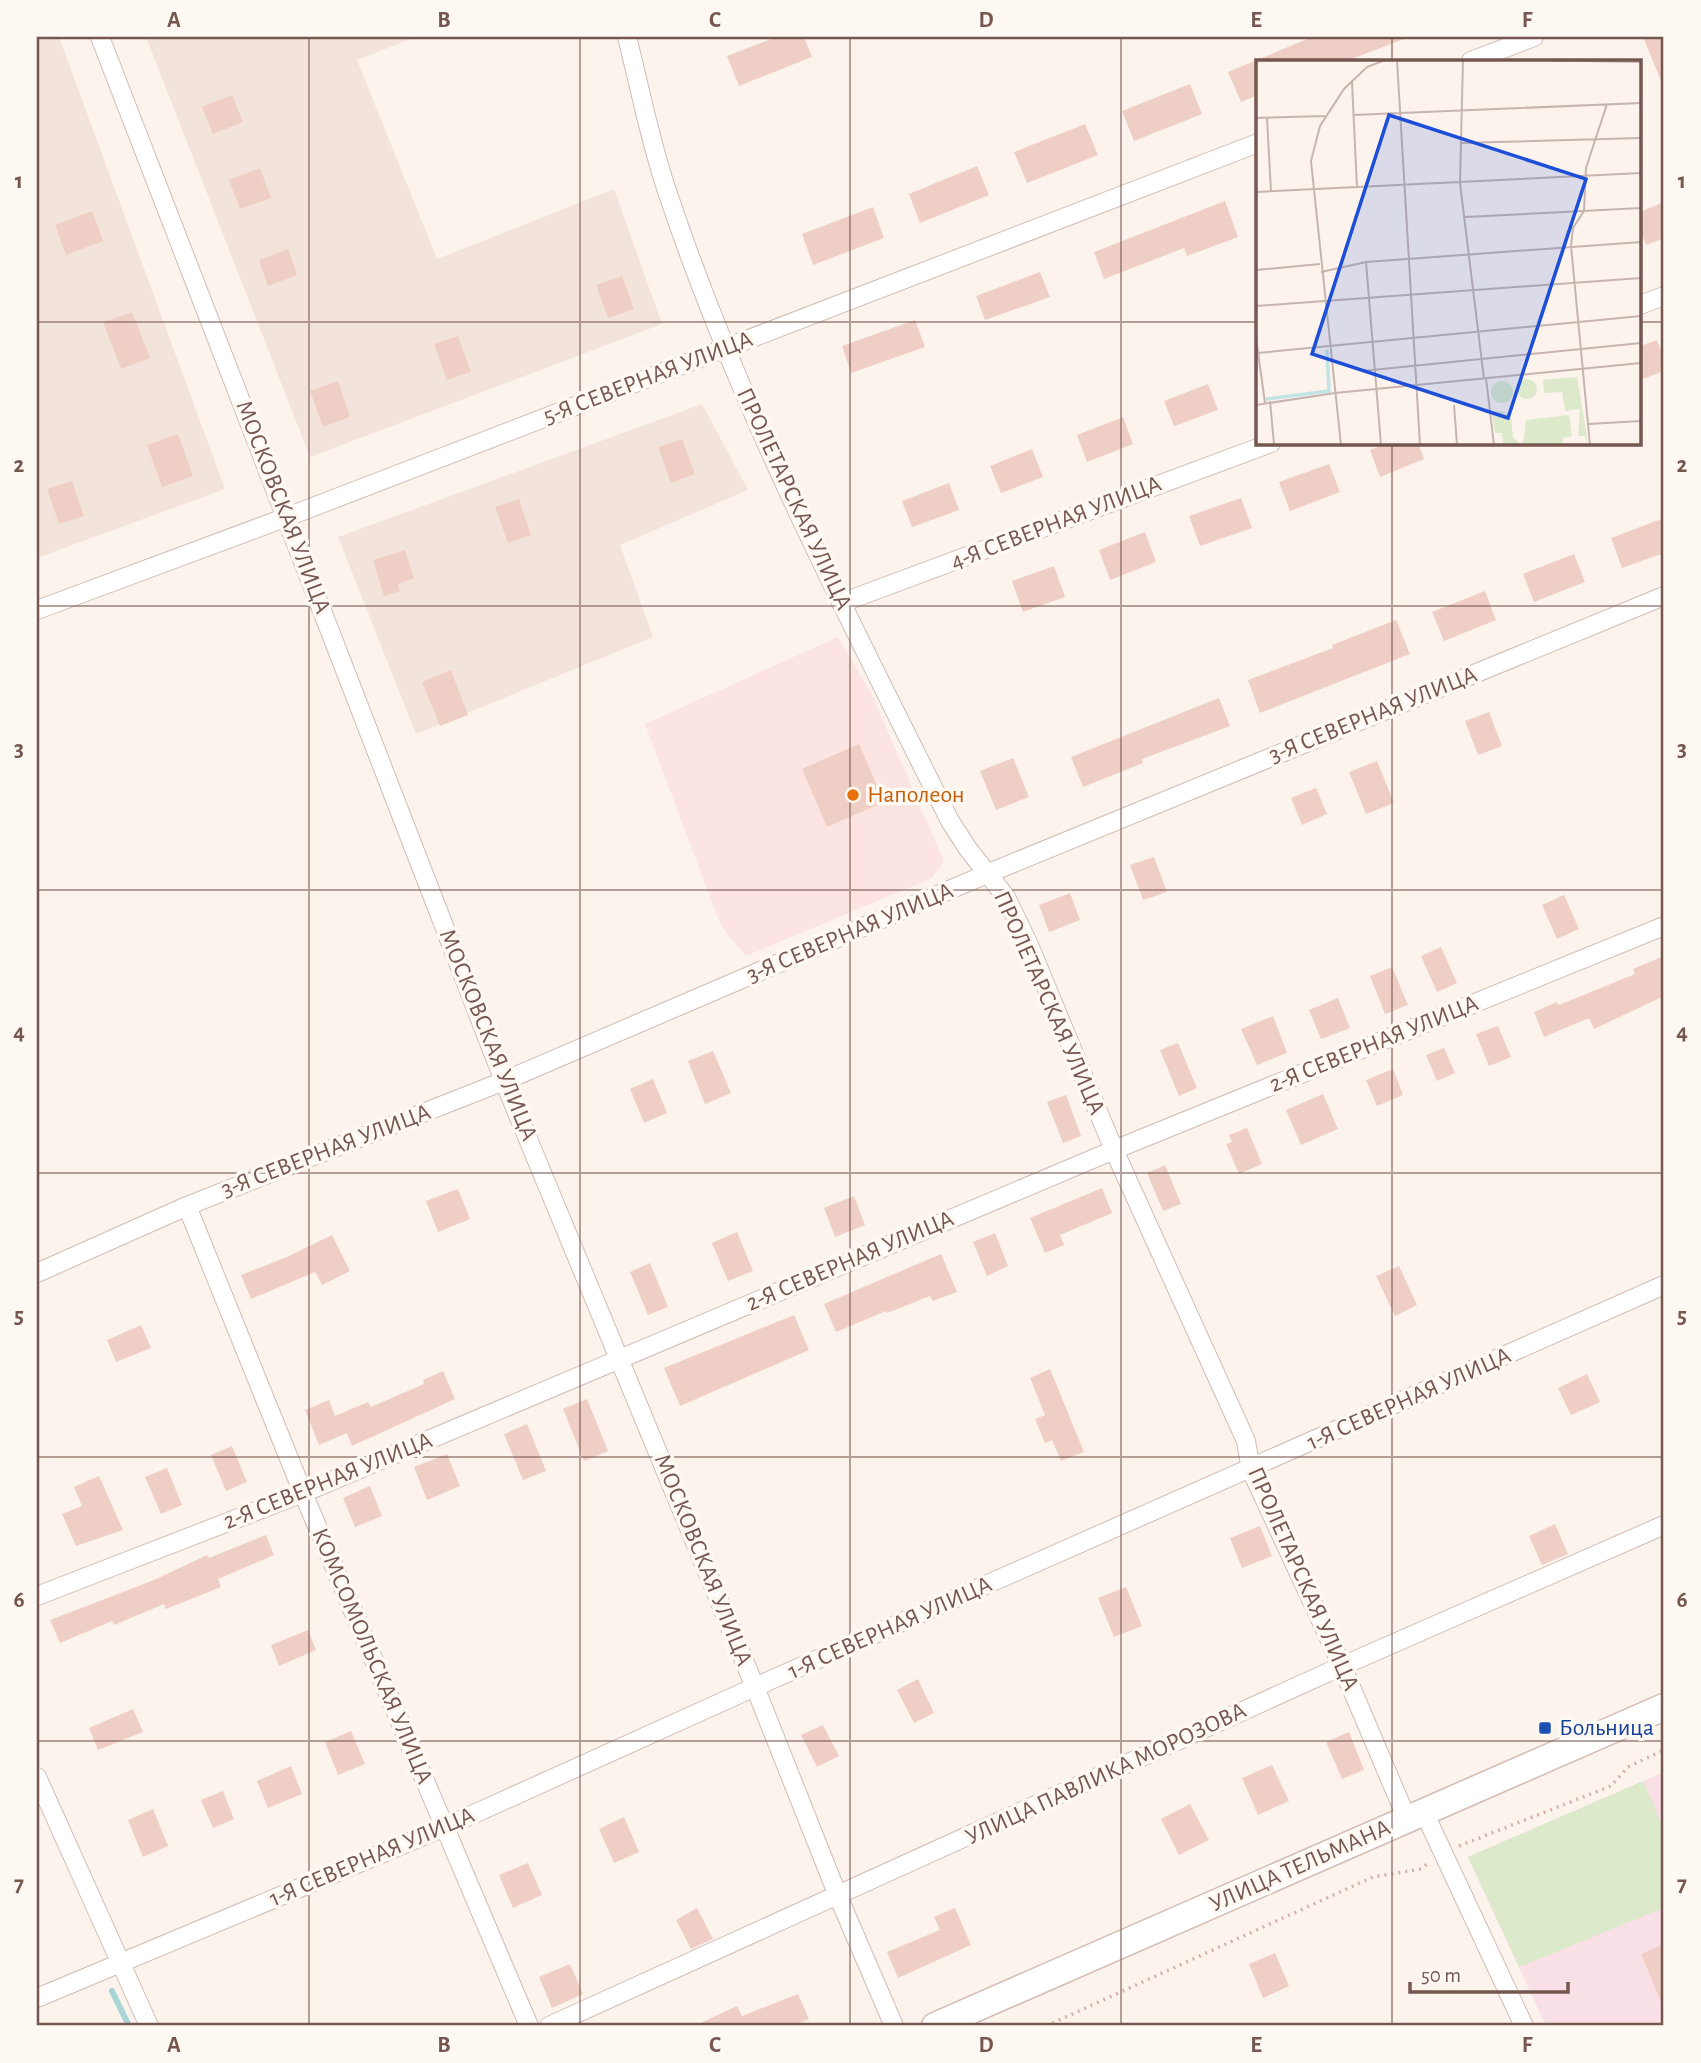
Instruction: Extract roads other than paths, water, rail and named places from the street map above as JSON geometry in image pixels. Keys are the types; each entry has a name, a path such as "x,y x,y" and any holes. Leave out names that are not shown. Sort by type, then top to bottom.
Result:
{"street":[{"name":"МОСКОВСКАЯ УЛИЦА","path":"100,37 505,1081 755,1687 838,1896 894,2026"},
{"name":"ПРОЛЕТАРСКАЯ УЛИЦА","path":"627,37 666,190 725,348 773,462 950,821 968,849 1006,897 1029,945 1114,1150 1246,1441 1251,1469 1342,1666 1415,1815 1443,1852 1524,2026"},
{"path":"1474,60 1534,37"},
{"name":"5-Я СЕВЕРНАЯ УЛИЦА","path":"37,610 287,517 1256,144"},
{"path":"1642,304 1664,296"},
{"name":"4-Я СЕВЕРНАЯ УЛИЦА","path":"841,603 1268,444"},
{"name":"3-Я СЕВЕРНАЯ УЛИЦА","path":"37,1273 187,1206 505,1081 989,873 1664,596"},
{"name":"2-Я СЕВЕРНАЯ УЛИЦА","path":"37,1596 303,1493 1114,1150 1664,926"},
{"name":"КОМСОМОЛЬСКАЯ УЛИЦА","path":"187,1206 303,1493 529,2026"},
{"name":"1-Я СЕВЕРНАЯ УЛИЦА","path":"37,1998 445,1827 1664,1285"},
{"name":"УЛИЦА ПАВЛИКА МОРОЗОВА","path":"549,2026 1342,1666 1664,1525"},
{"name":"УЛИЦА ТЕЛЬМАНА","path":"935,2026 1664,1707"},
{"path":"37,1777 149,2026"}],"waterway":[{"path":"112,1991 129,2026"}],"place":[{"name":"Наполеон","path":"853,795"},
{"name":"Больница","path":"1545,1728"}]}
